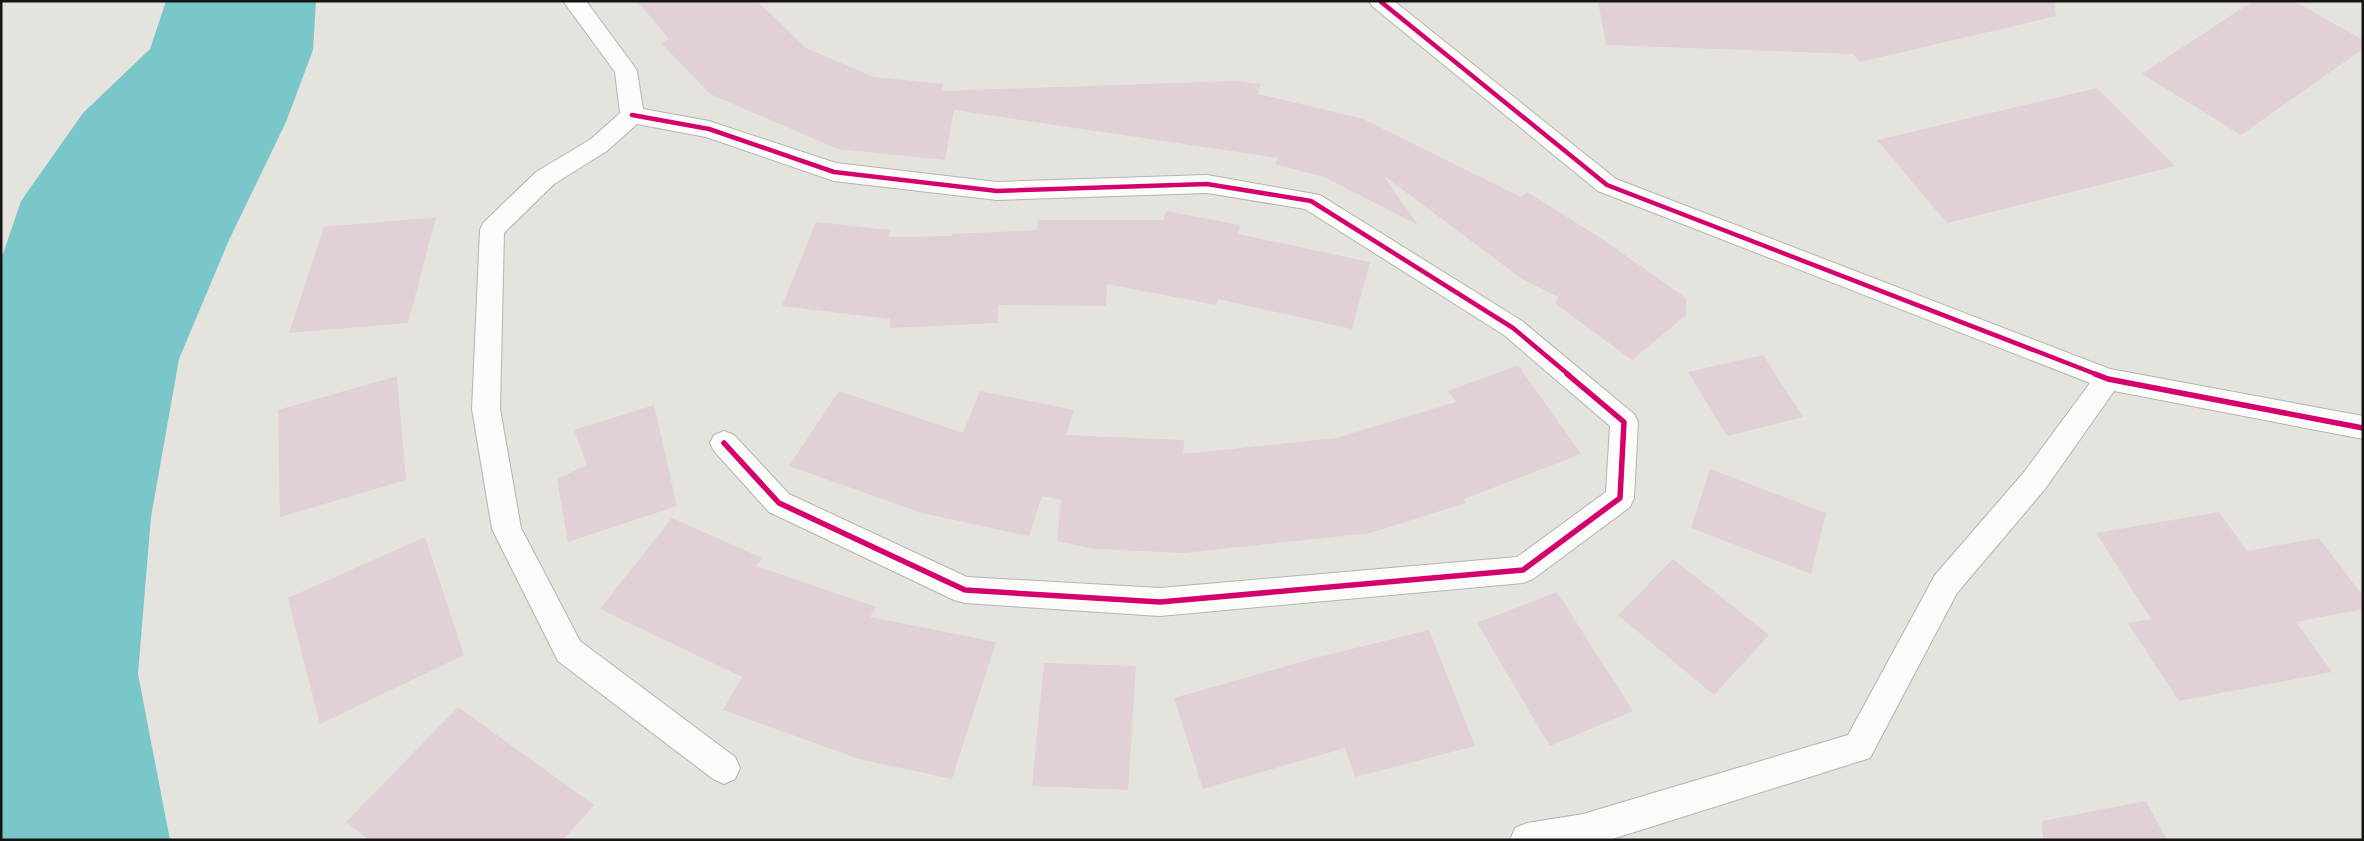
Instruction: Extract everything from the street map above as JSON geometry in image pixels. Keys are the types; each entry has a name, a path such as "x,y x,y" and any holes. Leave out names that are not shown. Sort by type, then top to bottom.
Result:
{"street":[{"path":"574,1 626,71 632,115"},
{"path":"1380,1 1607,185 2108,379 2363,428"},
{"path":"632,115 709,129 834,172 997,191 1207,184 1311,201 1513,328 1624,422 1620,498 1523,570 1160,602 965,590 779,503 724,443"},
{"path":"632,115 599,146 545,178 492,230 486,409 508,529 569,651 724,768"},
{"path":"1527,840 1583,831 1859,746 1946,584 2035,480 2108,379"}],"water":[{"path":"166,1 316,1 313,50 286,122 229,240 179,359 151,517 138,674 170,840 1,840 1,260 21,201 83,113 150,49"}],"building":[{"path":"637,1 757,1 806,48 874,77 944,84 941,91 1234,81 1261,84 1258,94 1363,119 1521,197 1527,192 1602,239 1686,298 1686,315 1632,360 1556,304 1558,297 1522,279 1383,175 1418,225 1324,177 1275,164 1278,158 954,110 945,160 838,149 710,94 661,43 669,39"},
{"path":"1598,1 2054,1 2056,16 1860,62 1853,54 1606,45"},
{"path":"2253,1 2294,1 2363,40 2363,49 2241,135 2142,74"},
{"path":"2097,88 2175,166 1947,223 1877,140"},
{"path":"1166,211 1240,225 1238,234 1370,262 1352,329 1218,299 1216,305 1107,284 1106,306 998,305 998,323 890,328 890,319 782,306 816,222 890,230 888,237 951,236 952,234 1037,230 1038,220 1163,220"},
{"path":"436,217 408,323 289,333 324,227"},
{"path":"1763,355 1803,417 1727,436 1688,372"},
{"path":"1518,365 1581,454 1464,499 1466,503 1370,533 1184,553 1095,549 1057,541 1061,500 1042,496 1029,536 922,513 789,466 839,391 963,433 980,391 1074,410 1066,435 1184,440 1183,454 1336,438 1456,402 1448,391"},
{"path":"397,376 406,480 280,517 278,410"},
{"path":"654,405 677,506 568,542 557,479 587,465 574,430"},
{"path":"1710,469 1826,513 1811,574 1691,528"},
{"path":"2219,512 2247,551 2319,538 2363,596 2363,609 2296,622 2332,672 2179,701 2128,623 2151,619 2096,533"},
{"path":"672,518 762,558 756,566 876,607 870,617 996,642 952,779 859,759 723,710 742,677 600,609"},
{"path":"425,537 464,655 320,724 288,598"},
{"path":"1673,559 1769,635 1714,695 1618,615"},
{"path":"1557,592 1633,711 1550,746 1477,623"},
{"path":"1429,630 1475,746 1355,777 1345,748 1203,789 1174,698 1315,658"},
{"path":"1044,663 1136,666 1128,790 1032,786"},
{"path":"458,707 594,805 563,840 369,840 346,822"},
{"path":"2146,801 2167,840 2043,840 2042,821"}],"cycle path":[{"path":"1380,1 1607,185 2108,379 2363,428"},
{"path":"632,115 709,129 834,172 997,191 1207,184 1311,201 1513,328 1624,422 1620,498 1523,570 1160,602 965,590 779,503 724,443"}]}
